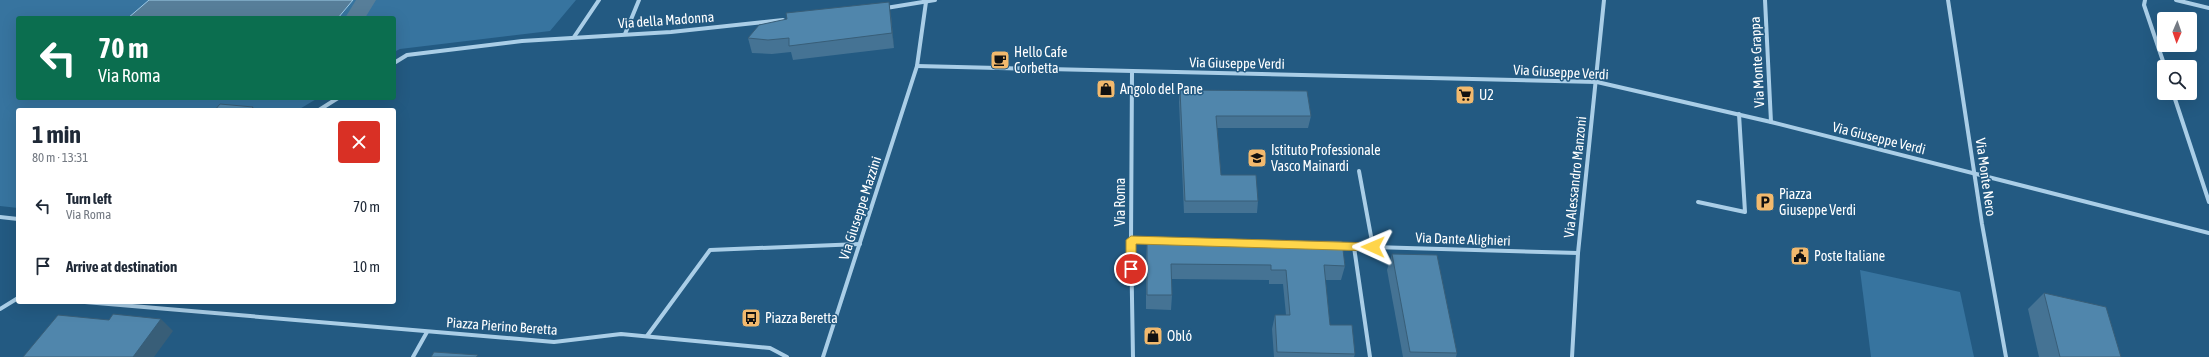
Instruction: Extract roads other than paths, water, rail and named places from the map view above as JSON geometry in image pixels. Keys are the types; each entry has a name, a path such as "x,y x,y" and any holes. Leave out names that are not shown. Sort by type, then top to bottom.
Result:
{"street":[{"path":"574,37 599,0"},
{"path":"625,34 639,0"},
{"path":"879,10 935,0"},
{"name":"Via Alessandro Manzoni","path":"1572,357 1578,253 1597,82 1604,0"},
{"name":"Via Monte Grappa","path":"1765,0 1771,122"},
{"name":"Via Monte Nero","path":"1948,0 1975,173 1988,269 2006,357"},
{"path":"2145,0 2144,5 2163,60"},
{"path":"2176,0 2190,2 2209,8"},
{"name":"Via Giuseppe Mazzini","path":"823,357 917,66 926,1"},
{"name":"Via della Madonna","path":"396,62 407,55 522,41 671,32 790,20"},
{"name":"Via Giuseppe Verdi","path":"917,66 1597,82 1739,114 2209,233"},
{"name":"Via Roma","path":"1132,72 1131,240 1133,357"},
{"path":"322,108 335,100"},
{"path":"2175,100 2209,202"},
{"path":"1698,202 1745,212 1739,114"},
{"path":"1359,171 1373,247"},
{"path":"0,217 16,219"},
{"path":"1131,240 1163,241"},
{"path":"647,336 710,250 860,244"},
{"name":"Via Dante Alighieri","path":"1330,246 1578,253"},
{"path":"1354,247 1370,357"},
{"path":"0,309 16,299"},
{"name":"Piazza Pierino Beretta","path":"104,304 554,342 621,334 647,336 770,348 788,357"},
{"path":"413,357 427,332"}],"waterway":[{"path":"356,16 366,0"}],"place":[{"name":"Hello Cafe Corbetta","path":"1000,60"},
{"name":"Angolo del Pane","path":"1106,89"},
{"name":"U2","path":"1465,95"},
{"name":"Istituto Professionale Vasco Mainardi","path":"1257,158"},
{"name":"Piazza Giuseppe Verdi","path":"1765,202"},
{"name":"Poste Italiane","path":"1800,256"},
{"name":"Piazza Beretta","path":"751,318"},
{"name":"Obló","path":"1153,336"}]}
